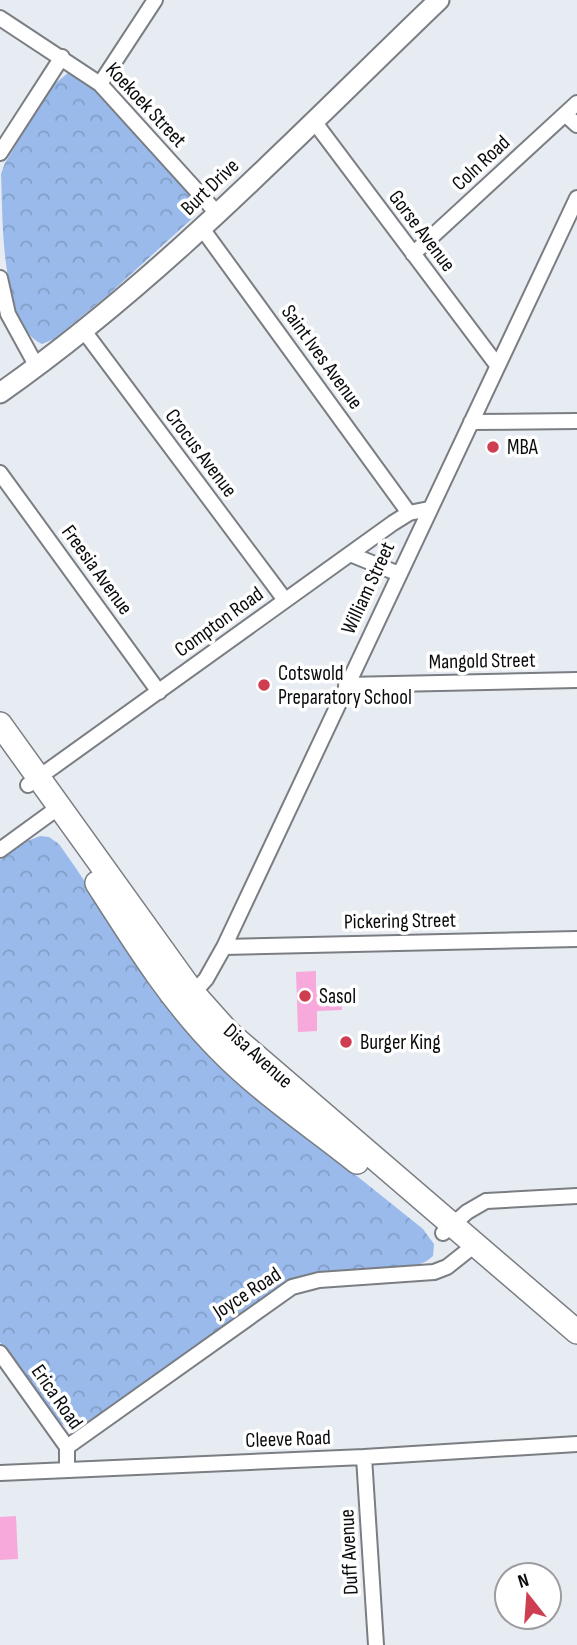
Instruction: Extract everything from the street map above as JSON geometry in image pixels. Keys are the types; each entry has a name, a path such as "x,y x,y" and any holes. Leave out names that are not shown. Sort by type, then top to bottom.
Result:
{"main road":[{"name":"Disa Avenue","path":"0,724 33,781 187,1000 228,1032 471,1248 577,1332"},
{"name":"Disa Avenue","path":"0,747 33,781"},
{"name":"Disa Avenue","path":"471,1248 577,1351"}],"street":[{"path":"100,83 155,0"},
{"name":"Burt Drive","path":"0,393 84,331 201,227 439,0"},
{"name":"Koekoek Street","path":"0,18 100,83 216,212"},
{"path":"0,153 62,57"},
{"name":"Coln Road","path":"413,254 577,103"},
{"path":"565,114 577,125"},
{"name":"Gorse Avenue","path":"313,120 497,365"},
{"name":"William Street","path":"187,1000 224,947 577,198"},
{"name":"Saint Ives Avenue","path":"201,227 409,513"},
{"path":"0,278 8,314 37,367"},
{"name":"Crocus Avenue","path":"84,331 285,600"},
{"path":"471,422 577,421"},
{"name":"Freesia Avenue","path":"0,473 159,692"},
{"name":"Compton Road","path":"33,781 409,513 429,509"},
{"path":"350,554 399,574"},
{"name":"Mangold Street","path":"346,685 577,680"},
{"path":"0,850 54,811"},
{"name":"Pickering Street","path":"224,947 577,939"},
{"path":"448,1228 486,1201 577,1196"},
{"name":"Joyce Road","path":"67,1447 292,1287 319,1280 433,1272 447,1267 471,1248"},
{"name":"Erica Road","path":"0,1353 67,1447 67,1470"},
{"name":"Cleeve Road","path":"0,1473 364,1457 577,1444"},
{"name":"Duff Avenue","path":"364,1457 376,1645"}],"green space":[{"path":"68,73 93,86 192,195 197,208 195,216 108,295 54,339 42,344 28,333 18,315 11,293 6,267 1,174 52,86"},
{"path":"40,836 49,837 59,844 153,984 216,1063 423,1229 434,1244 433,1256 421,1264 386,1270 323,1273 288,1281 83,1427 71,1429 58,1422 0,1342 0,860 25,842"}],"building":[{"path":"316,971 316,990 341,989 342,1010 317,1011 317,1031 298,1032 296,972"},
{"path":"16,1516 18,1559 0,1560 0,1517"}],"place":[{"name":"MBA","path":"493,447"},
{"name":"Cotswold Preparatory School","path":"264,685"},
{"name":"Sasol","path":"305,996"},
{"name":"Burger King","path":"346,1042"}]}
